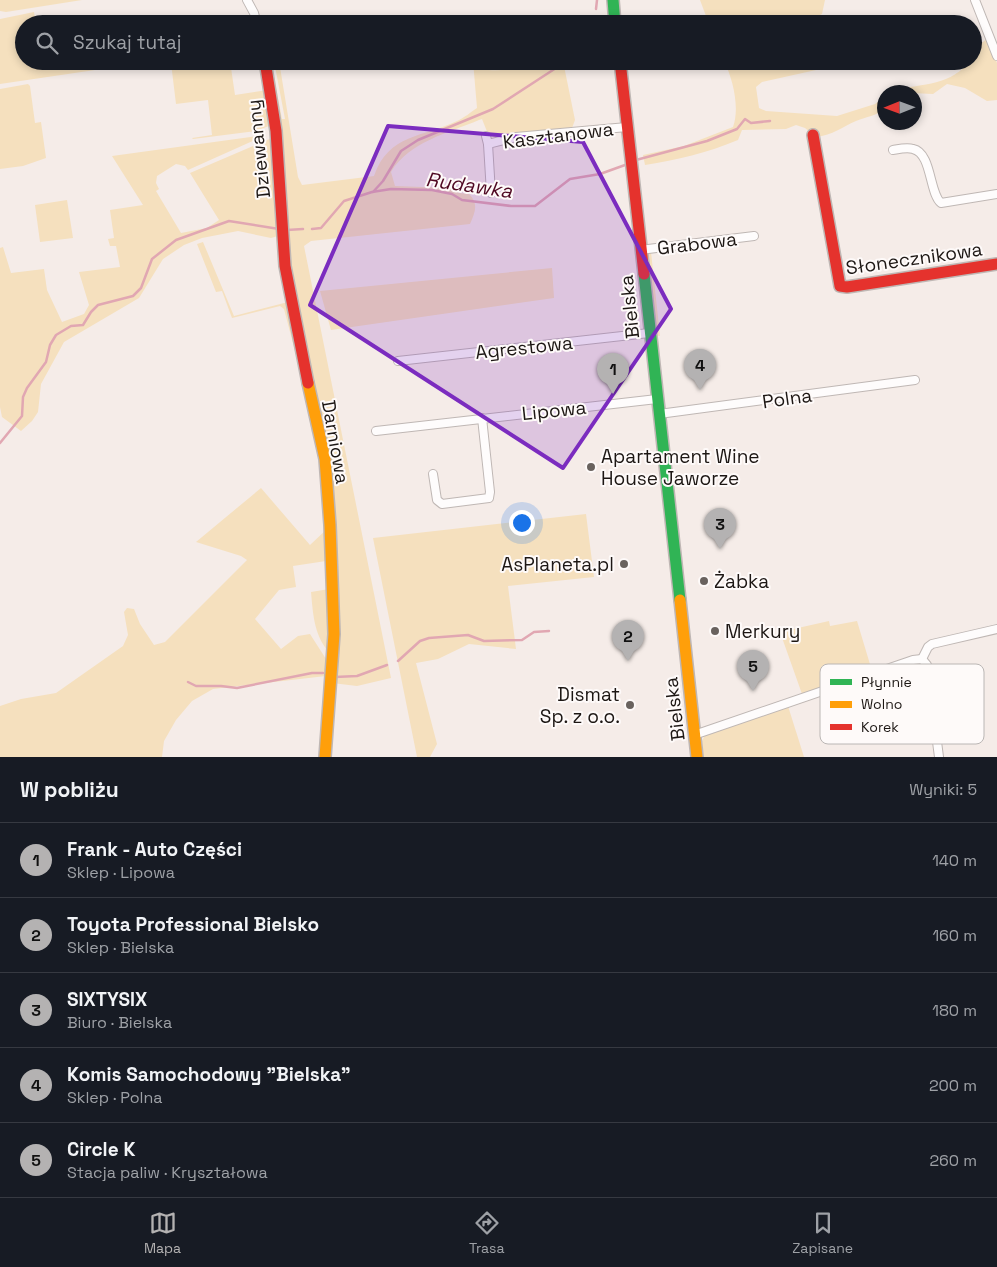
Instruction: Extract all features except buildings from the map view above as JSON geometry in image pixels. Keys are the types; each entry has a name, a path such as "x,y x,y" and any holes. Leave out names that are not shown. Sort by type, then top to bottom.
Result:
{"street":[{"path":"247,0 254,15"},
{"path":"613,0 614,15"},
{"path":"975,0 981,15"},
{"path":"982,18 997,56"},
{"name":"Dziewanny","path":"266,70 276,131 283,228"},
{"name":"Bielska","path":"621,70 697,757"},
{"name":"Kasztanowa","path":"491,194 487,140 627,127"},
{"name":"Słonecznikowa","path":"813,135 840,286 847,287 997,264"},
{"path":"893,150 911,148 919,152 930,175 937,199 941,203 997,194"},
{"name":"Darniowa","path":"283,228 284,256 291,299 325,459 334,634 324,757"},
{"name":"Grabowa","path":"640,250 754,236"},
{"name":"Agrestowa","path":"398,361 650,333"},
{"name":"Polna","path":"658,414 915,380"},
{"name":"Lipowa","path":"376,430 657,399"},
{"path":"433,474 437,500 442,504 489,498 490,492 482,418"},
{"path":"922,659 928,647 932,644 997,629"},
{"path":"901,664 922,659"},
{"path":"922,659 926,664"},
{"path":"694,735 820,692"},
{"path":"937,744 939,757"}],"highlighted area":[{"path":"388,126 583,142 671,309 563,468 310,305"}],"shaded area":[{"path":"0,0 82,0 6,12 0,11"},
{"path":"700,0 825,0 822,14 820,15 706,15"},
{"path":"34,12 34,15 19,15"},
{"path":"15,16 15,70 95,70 0,84 0,19"},
{"path":"987,39 997,63 997,100 987,101 965,88 947,84 933,94 922,93 922,85 920,85 946,79 962,70 982,70 982,42"},
{"path":"172,70 231,70 235,95 268,90 270,123 269,126 256,131 193,139 212,135 208,100 176,104"},
{"path":"268,70 273,70 282,119 285,119 276,70 280,70 298,177 302,185 374,176 380,162 398,144 465,117 477,108 474,70 565,70 575,120 572,128 498,139 488,134 482,119 442,134 419,146 408,153 391,172 395,186 450,188 459,193 469,194 475,205 475,212 470,224 311,241 304,246 391,678 357,686 332,683 332,526 294,296"},
{"path":"728,70 816,70 762,82 756,87 759,108 766,111 837,116 877,102 877,114 856,121 832,133 816,137 805,128 796,125 786,129 742,130 738,140 715,149 692,156 645,165 643,155 684,146 733,127 736,111"},
{"path":"28,84 30,86 35,123 41,122 46,158 23,166 0,169 0,89"},
{"path":"266,135 188,170 185,166 176,164 157,176 156,183 159,189 156,191 181,233 207,228 219,220 190,173 272,138 278,236 271,238 238,231 202,238 184,245 163,259 139,298 64,342 41,384 38,412 32,421 21,431 2,417 0,407 0,248 3,247 11,273 44,269 47,290 62,322 84,314 89,305 79,272 120,267 116,246 110,246 108,239 114,238 110,210 143,205 112,156"},
{"path":"67,200 73,238 40,242 35,205"},
{"path":"203,242 234,316 288,302 314,431 312,433 302,378 284,309 280,306 232,318 222,291 216,292 197,244"},
{"path":"651,252 660,336 653,335 646,254"},
{"path":"552,268 554,298 331,330 320,291"},
{"path":"261,488 310,545 327,529 326,561 293,566 296,587 279,590 255,619 281,649 298,636 310,634 326,659 326,676 213,689 192,701 176,720 164,741 162,757 0,757 0,706 21,699 56,693 123,646 128,635 124,612 127,608 134,609 140,624 154,645 165,642 247,560 241,556 196,542"},
{"path":"586,514 594,577 508,586 516,649 469,644 438,659 416,663 437,744 430,757 417,757 373,538"},
{"path":"329,589 331,651 328,651 323,644 317,631 311,592"},
{"path":"829,621 830,626 857,621 870,664 820,664 820,688 802,694 780,632"},
{"path":"788,706 804,757 704,757 702,741 705,735"}],"waterway":[{"path":"596,9 597,0"},
{"path":"373,192 383,181 401,151 418,140 493,109 553,70"},
{"name":"Rudawka","path":"636,160 707,141 737,129 745,119 751,123 770,121"},
{"name":"Rudawka","path":"312,229 321,228 344,201 372,192 391,189 432,190 452,194 462,200 511,206 535,206 570,179 600,174 625,165"},
{"name":"Rudawka","path":"0,443 22,416 23,397 27,388 46,362 50,345 56,335 71,326 83,325 98,305 133,296 141,288 152,259 176,240 229,221 279,229"},
{"name":"Rudawka","path":"287,230 303,229"},
{"path":"398,661 420,641 429,638 468,635 484,641 522,640 534,632 549,631"},
{"path":"335,677 357,676 387,665"},
{"path":"188,682 196,686 237,688 312,673 323,673"}],"traffic: fast":[{"path":"613,0 614,15"},
{"path":"644,274 680,600"}],"traffic: slow":[{"path":"308,383 325,459 330,525 334,634 325,757"},
{"path":"680,600 697,757"}],"traffic: jam":[{"path":"266,70 276,131 285,266 308,383"},
{"path":"621,70 644,274"},
{"path":"813,135 840,286 847,287 997,264"}],"place":[{"name":"Komis Samochodowy \"Bielska\"","path":"700,390"},
{"name":"Frank - Auto Części","path":"613,394"},
{"name":"Apartament Wine House Jaworze","path":"591,467"},
{"name":"SIXTYSIX","path":"720,549"},
{"name":"AsPlaneta.pl","path":"624,564"},
{"name":"Żabka","path":"704,581"},
{"name":"Merkury","path":"715,631"},
{"name":"Toyota Professional Bielsko","path":"628,661"},
{"name":"Circle K","path":"753,691"},
{"name":"Dismat Sp. z o.o.","path":"630,705"}]}
